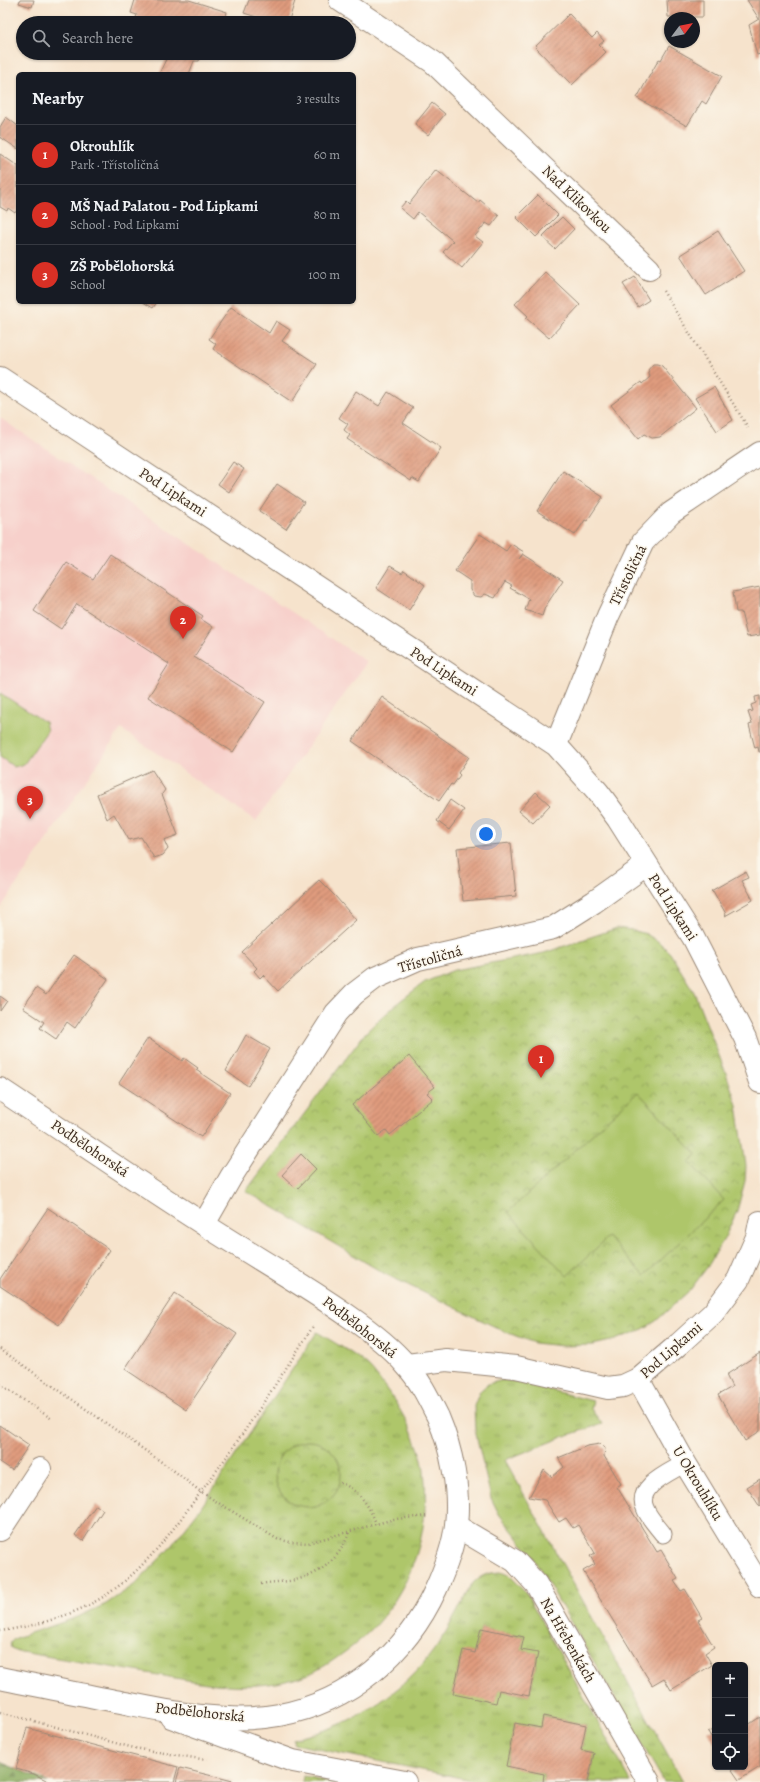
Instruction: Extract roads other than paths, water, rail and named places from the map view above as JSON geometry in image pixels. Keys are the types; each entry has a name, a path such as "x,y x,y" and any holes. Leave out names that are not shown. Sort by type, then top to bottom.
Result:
{"street":[{"name":"Nad Klikovkou","path":"340,0 433,62 649,269"},
{"name":"Pod Lipkami","path":"0,378 556,745 598,792 614,814 694,937 745,1038 760,1082"},
{"name":"Třístoličná","path":"556,745 608,616 643,542 671,513 760,453"},
{"name":"Třístoličná","path":"204,1224 231,1177 336,1013 354,994 375,978 418,959 553,928 594,902 646,865"},
{"name":"Podbělohorská","path":"0,1089 204,1224 322,1297 375,1335 407,1365 429,1398 442,1428 452,1458 456,1497 456,1526 446,1566 430,1602 413,1630 386,1661 344,1691 310,1707 278,1715 244,1718 198,1716 0,1678"},
{"name":"Pod Lipkami","path":"407,1365 446,1360 508,1366 608,1388 623,1386 638,1379 713,1313 738,1280 757,1237 760,1222"},
{"name":"U Okrouhlíku","path":"638,1379 685,1463 760,1586"},
{"path":"0,1530 40,1469"},
{"name":"Na Hřebenkách","path":"456,1526 515,1561 536,1584 649,1782"},
{"path":"141,1706 293,1761 405,1782"}],"lane":[{"path":"663,1534 644,1508 643,1495 650,1485 685,1463"}],"place":[{"name":"MŠ Nad Palatou - Pod Lipkami","path":"183,639"},
{"name":"ZŠ Pobělohorská","path":"30,819"},
{"name":"Okrouhlík","path":"541,1078"}]}
